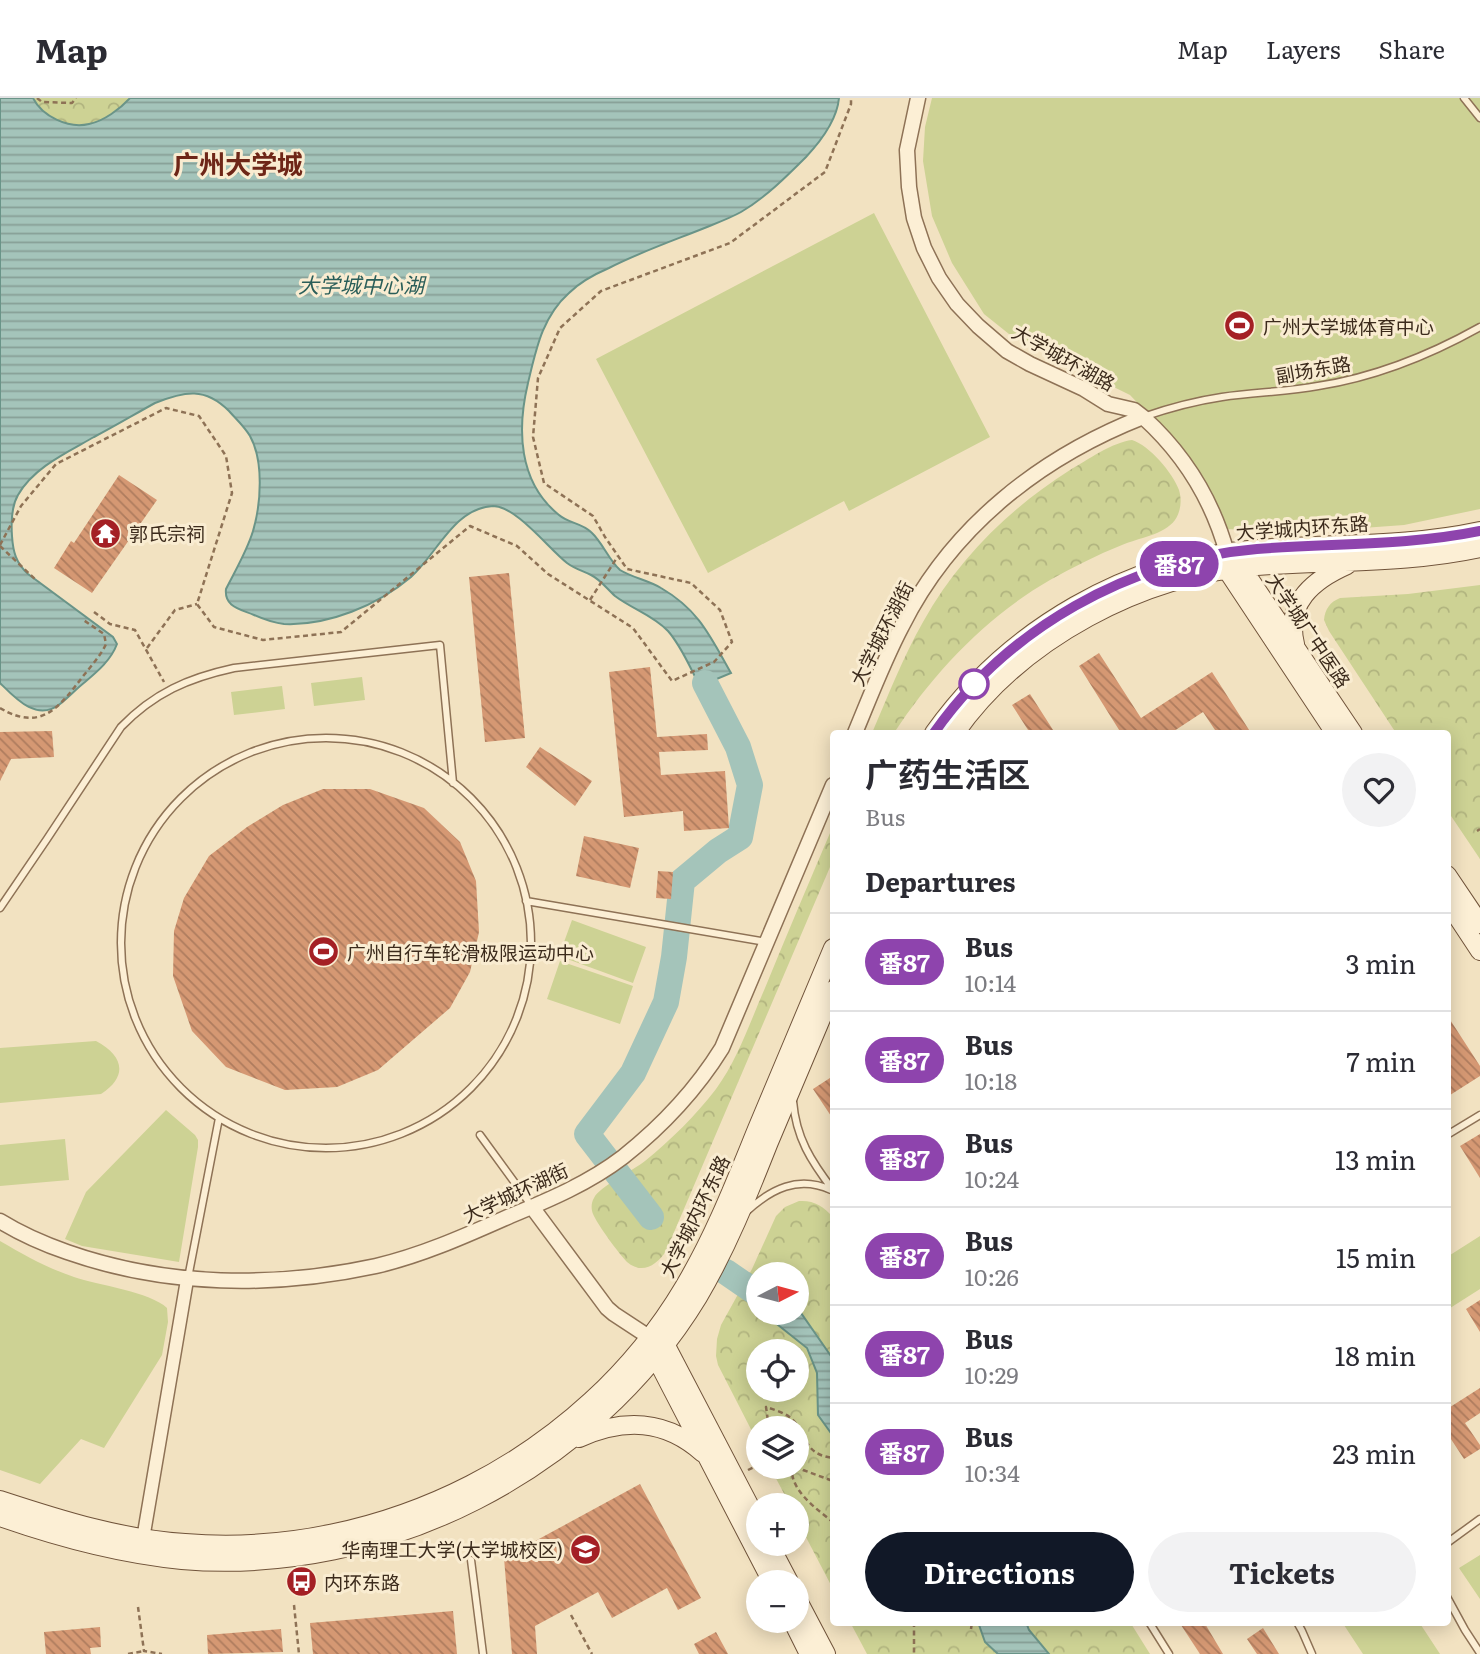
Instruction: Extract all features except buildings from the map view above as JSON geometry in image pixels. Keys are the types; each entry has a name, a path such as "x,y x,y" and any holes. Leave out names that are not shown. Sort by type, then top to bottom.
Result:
{"main road":[{"name":"大学城内环东路","path":"957,730 982,700 1032,654 1073,625 1140,592 1232,563 1256,549 1416,541 1480,531"},
{"name":"大学城内环东路","path":"936,730 970,688 1021,641 1064,611 1135,576 1185,562 1360,561 1418,558 1480,548"},
{"path":"1295,647 1294,616 1304,594 1334,571 1360,561"},
{"name":"大学城广中医路","path":"1232,563 1295,647 1351,730"},
{"name":"大学城广中医路","path":"1232,563 1333,730"},
{"path":"1451,881 1480,924"},
{"path":"1451,907 1480,951"},
{"name":"大学城内环东路","path":"0,1500 76,1525 143,1539 211,1545 260,1544 348,1530 414,1510 492,1474 539,1444 657,1346 717,1224 830,955"},
{"name":"大学城内环东路","path":"0,1517 72,1541 150,1556 211,1561 298,1557 378,1540 440,1518 533,1468 566,1444 615,1401 697,1297 735,1224 830,997"},
{"path":"657,1346 707,1457 766,1570"},
{"path":"657,1346 746,1501"},
{"path":"566,1444 621,1425 645,1425 668,1430 682,1437 707,1457"},
{"path":"809,1622 826,1654"},
{"path":"798,1633 809,1654"}],"street":[{"name":"大学城环湖路","path":"918,98 907,150 914,218 924,248 939,278 957,304 1007,351 1084,389 1108,404 1139,413"},
{"name":"大学城广中医路","path":"1139,413 1166,439 1190,470 1210,506 1232,563"},
{"name":"大学城环湖街","path":"856,730 903,624 935,573 966,535 1009,494 1044,467 1139,413"},
{"name":"大学城环湖街","path":"0,1221 32,1238 122,1269 187,1280 232,1281 308,1277 378,1265 449,1243 597,1175 622,1158 671,1114 706,1073 728,1036 830,792"},
{"path":"532,1207 607,1308 657,1346"},
{"path":"143,1539 187,1280"}],"lane":[{"path":"1464,98 1480,118"},
{"name":"副场东路","path":"1139,413 1213,398 1296,390 1366,376 1420,356 1480,327"},
{"path":"0,908 121,727 168,690 200,676 234,668 440,645 453,783"},
{"path":"335,738 382,746 420,761 453,783 478,806 502,838 517,870 526,901 530,930 527,982 516,1020 487,1070 470,1090 443,1112 412,1130 388,1139 332,1149 306,1148 275,1142 247,1132 201,1106 181,1088 159,1061 138,1023 126,985 122,950 126,902 141,856 161,822 194,786 226,764 266,747 300,739 335,738"},
{"path":"526,901 768,943"},
{"path":"794,1084 794,1107 800,1139 830,1187"},
{"path":"1451,1133 1480,1115"},
{"path":"187,1280 219,1118"},
{"path":"480,1135 532,1207"},
{"path":"735,1224 761,1199 782,1188 807,1184 830,1190"},
{"path":"1451,1540 1480,1519"},
{"path":"471,1560 483,1654"},
{"path":"1451,1604 1480,1653"},
{"path":"1152,1626 1169,1654"},
{"path":"1300,1626 1312,1654"}],"path":[{"path":"37,98 42,102 62,103 72,103 76,98"},
{"path":"197,604 214,627 263,640 341,632 470,526 517,546 548,574 633,628 672,681 714,662 732,642 720,610 691,583 627,569 593,516 544,483 533,437 538,378 560,328 601,291 730,243 825,172 851,98"},
{"path":"37,582 0,545 21,506 56,464 166,408 199,415 226,456 232,494 197,604"},
{"path":"590,600 618,556"},
{"path":"146,649 175,610 197,604"},
{"path":"94,612 110,624 135,630 168,690"},
{"path":"0,708 18,718 40,716 62,703 106,643 104,634 82,618"},
{"path":"767,1416 766,1407 788,1416"},
{"path":"809,1447 817,1453 830,1457"},
{"path":"809,1472 830,1480"},
{"path":"793,1479 810,1503 830,1520"},
{"path":"294,1605 299,1654"},
{"path":"138,1607 144,1651"},
{"path":"571,1615 592,1654"},
{"path":"914,1626 914,1654"},
{"path":"128,1654 144,1651 162,1654"}],"green space":[{"path":"33,98 130,98 106,117 95,122 73,125 56,120"},
{"name":"广州大学城体育中心","path":"932,98 1480,98 1480,509 1404,525 1307,532 1224,529 1169,436 1130,395 1014,338 984,314 952,263 932,216 923,161 925,127"},
{"path":"874,213 990,437 849,511 844,501 708,573 596,359"},
{"path":"1125,441 1139,443 1153,454 1176,483 1181,502 1175,520 1158,533 1122,545 1059,575 1004,611 963,647 926,689 896,730 873,730 923,622 969,556 1006,518 1048,485 1100,452"},
{"path":"1480,585 1480,859 1451,816 1451,730 1394,730 1324,620 1329,606 1340,598 1408,594"},
{"path":"362,677 365,700 314,706 311,683"},
{"path":"282,686 285,709 234,715 231,692"},
{"path":"830,833 830,867 666,1251 649,1267 633,1266 619,1253 599,1225 592,1212 593,1200 603,1189 645,1161 674,1136 716,1089 743,1040"},
{"path":"572,920 646,947 633,983 559,956"},
{"path":"560,961 633,986 620,1024 547,999"},
{"path":"96,1041 112,1053 119,1066 116,1080 101,1094 0,1103 0,1048"},
{"path":"166,1110 198,1140 179,1262 82,1246 65,1239 86,1192"},
{"path":"65,1139 69,1180 0,1186 0,1145"},
{"path":"799,1201 809,1202 822,1207 830,1214 830,1583 809,1543 809,1493 784,1493 776,1479 809,1479 809,1416 746,1416 746,1420 718,1365 717,1339 721,1325 746,1280 746,1325 809,1325 809,1262 755,1262 776,1216 785,1207"},
{"path":"1480,1236 1480,1289 1451,1307 1451,1254"},
{"path":"0,1241 64,1273 137,1293 167,1308 168,1322 162,1355 104,1448 81,1439 40,1484 0,1470"},
{"path":"1480,1555 1480,1599 1459,1568"},
{"path":"852,1626 1132,1626 1150,1654 867,1654"},
{"path":"1345,1626 1422,1626 1440,1654 1363,1654"}],"water":[{"name":"大学城中心湖","path":"0,98 33,98 56,120 81,125 106,117 130,98 839,98 832,122 817,144 791,172 758,200 731,217 598,273 569,293 552,313 541,335 524,401 524,454 535,487 545,502 563,518 591,532 620,570 656,585 685,605 717,647 731,673 700,686 678,644 662,625 615,596 595,577 567,563 522,520 502,508 493,506 467,515 447,534 411,577 368,605 352,612 301,624 284,624 238,609 230,604 226,589 248,546 256,520 260,483 258,458 250,436 229,411 212,398 194,393 155,403 63,455 33,476 18,495 13,510 12,542 21,566 113,637 117,644 104,665 60,704 43,711 20,701 0,683"},
{"path":"809,1324 830,1355 830,1432 818,1415 817,1373 809,1353 809,1339 796,1339 778,1325"},
{"path":"979,1626 1028,1626 1049,1654 998,1654 985,1642"}],"waterway":[{"path":"651,1217 587,1134 633,1073 666,1002 682,881 718,851 740,837 750,785 738,747 705,683"},
{"path":"726,1272 746,1286"}],"bus line":[{"name":"番87","path":"936,730 970,688 1021,641 1064,611 1135,576 1196,559 1256,549 1416,541 1480,531"}],"place":[{"name":"广州大学城体育中心","path":"1240,326"},
{"name":"郭氏宗祠","path":"106,533"},
{"name":"广州自行车轮滑极限运动中心","path":"324,952"},
{"name":"华南理工大学(大学城校区)","path":"586,1549"},
{"name":"内环东路","path":"301,1582"}],"district":[{"name":"广州大学城","path":"238,162"}]}
